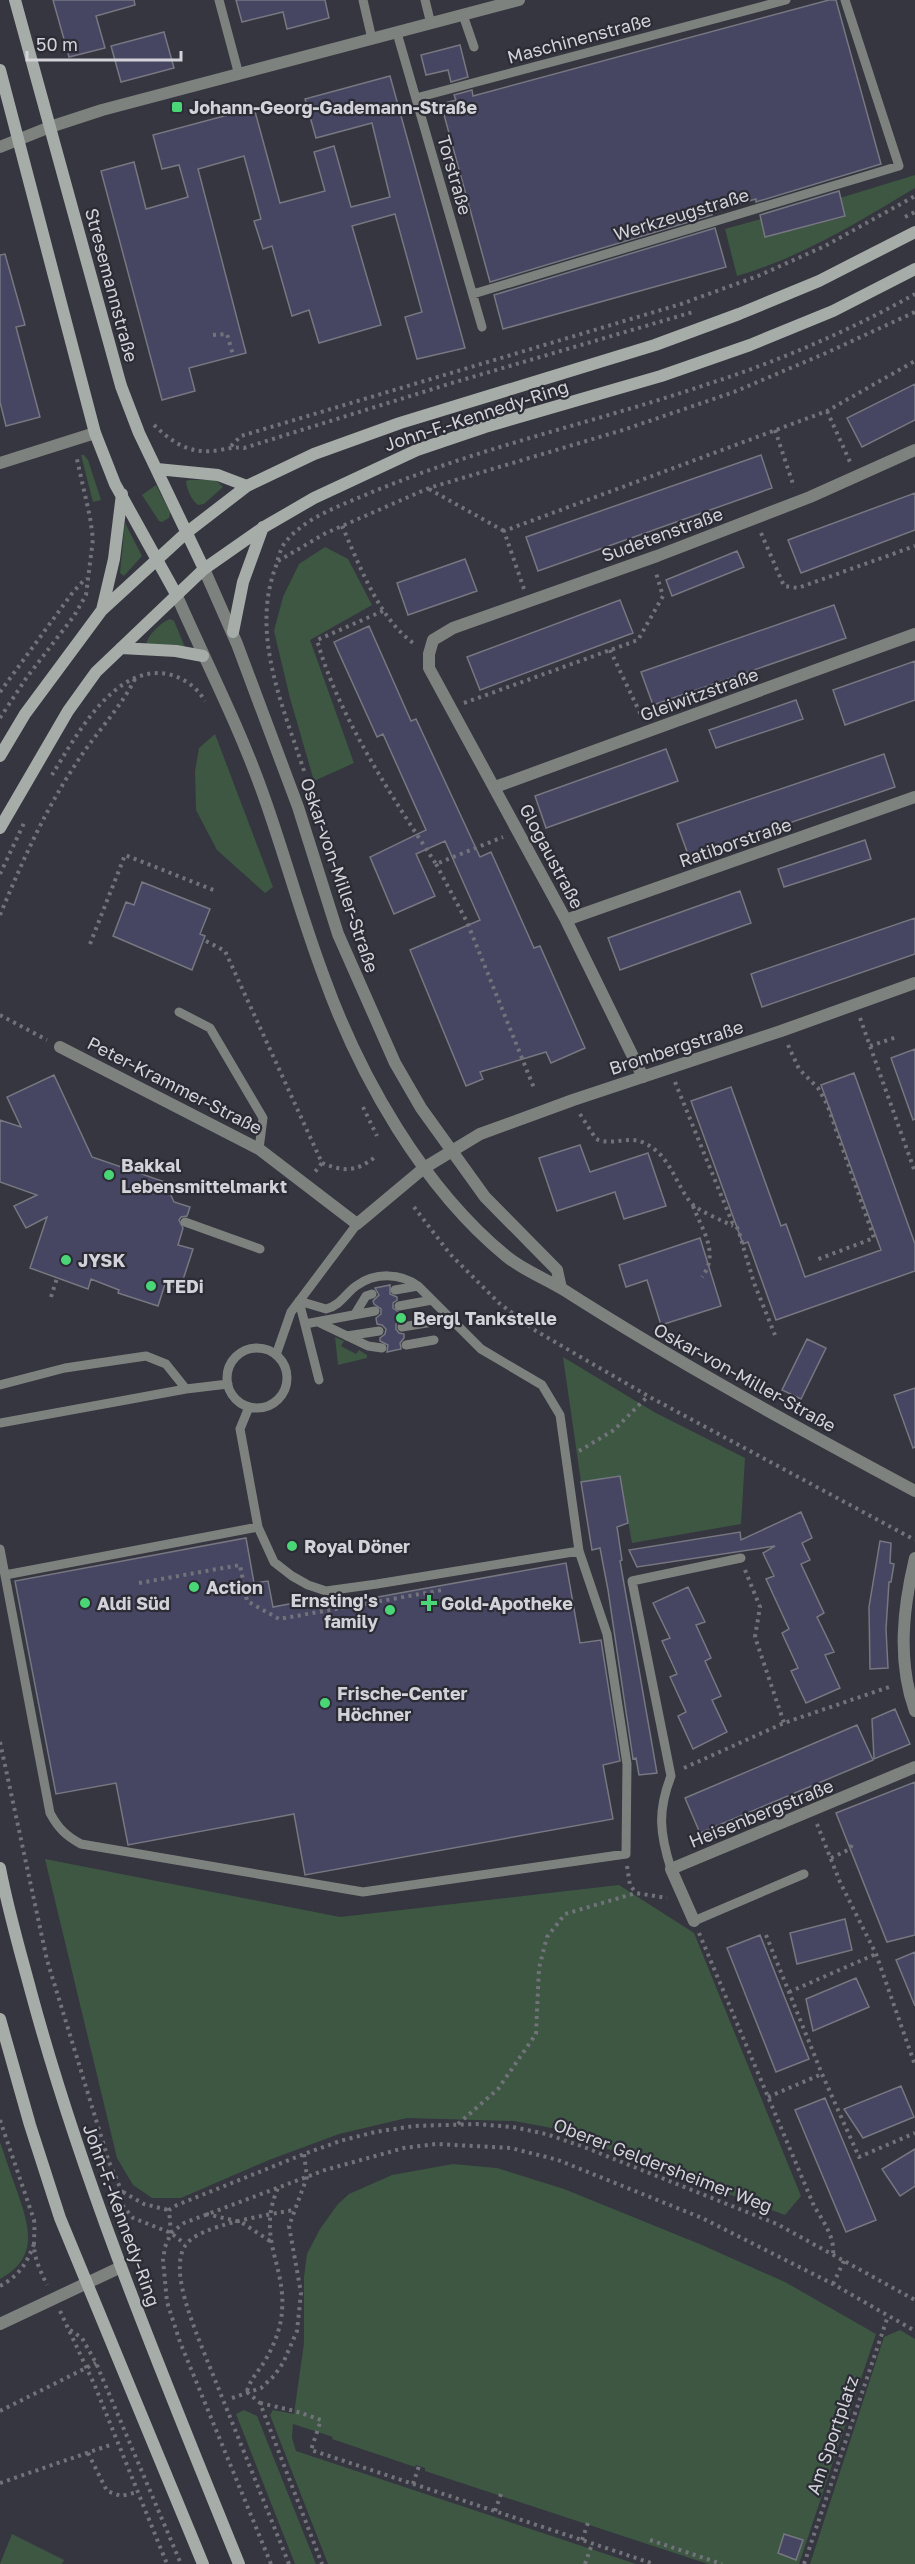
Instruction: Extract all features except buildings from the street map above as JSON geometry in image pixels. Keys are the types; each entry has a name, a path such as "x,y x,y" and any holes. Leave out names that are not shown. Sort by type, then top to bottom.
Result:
{"main road":[{"name":"Stresemannstraße","path":"15,0 121,386 138,433 204,569"},
{"path":"0,70 95,433 122,494 176,594"},
{"name":"John-F.-Kennedy-Ring","path":"0,756 44,687 102,610 186,533 247,486 314,454 400,423 655,345 739,314 819,281 915,232"},
{"name":"John-F.-Kennedy-Ring","path":"0,828 68,711 96,672 204,569 264,527 345,482 417,450 485,427 661,376 750,345 833,311 915,269"},
{"path":"157,469 218,475 247,486"},
{"path":"102,610 114,559 122,494"},
{"path":"233,632 243,582 264,527"},
{"path":"121,648 176,651 203,656"},
{"name":"John-F.-Kennedy-Ring","path":"0,1868 53,2072 85,2168 239,2564"},
{"path":"0,2019 30,2125 60,2218 203,2564"}],"street":[{"path":"0,147 102,110 519,0"},
{"path":"0,463 95,433"},
{"name":"Sudetenstraße","path":"429,654 433,640 442,633 799,502 915,450"},
{"name":"Oskar-von-Miller-Straße","path":"204,569 233,632 298,807 338,934 395,1063 421,1108 485,1197 557,1270 561,1288"},
{"name":"Oskar-von-Miller-Straße","path":"176,594 261,788 324,977 342,1023 379,1096 424,1168 464,1216 506,1256 532,1275 561,1288 655,1348 915,1491"},
{"name":"Gleiwitzstraße","path":"495,787 915,634"},
{"name":"Glogaustraße","path":"429,654 429,668 439,688 566,920 643,1077"},
{"name":"Ratiborstraße","path":"566,920 915,798"},
{"name":"Brombergstraße","path":"451,1151 480,1134 573,1100 781,1031 915,983"},
{"name":"Peter-Krammer-Straße","path":"60,1047 259,1149 357,1224"},
{"path":"357,1224 424,1168 451,1151"},
{"path":"915,1558 904,1611 903,1637 908,1681 915,1711"},
{"name":"Heisenbergstraße","path":"671,1869 915,1767"},
{"path":"671,1869 694,1921"},
{"path":"0,2324 122,2267"}],"lane":[{"path":"219,0 238,75"},
{"path":"363,0 372,39"},
{"path":"425,0 431,24"},
{"name":"Maschinenstraße","path":"416,98 786,0"},
{"name":"Werkzeugstraße","path":"472,294 899,166 845,0"},
{"path":"463,15 474,47"},
{"name":"Torstraße","path":"397,33 482,327"},
{"path":"179,1012 210,1028 263,1118 259,1149"},
{"path":"185,1222 260,1249"},
{"path":"276,1355 291,1312 357,1224"},
{"path":"0,1549 50,1813 67,1837 81,1844 363,1892 626,1854 627,1764 607,1634 579,1551 560,1415 542,1385 481,1349 408,1278 396,1275 364,1281 333,1307 316,1308 299,1301"},
{"path":"395,1290 418,1286"},
{"path":"355,1314 366,1296 372,1294"},
{"path":"399,1306 432,1300"},
{"path":"299,1301 319,1380"},
{"path":"305,1324 375,1311"},
{"path":"402,1327 452,1319"},
{"path":"317,1322 368,1346 382,1348"},
{"path":"347,1336 379,1331"},
{"path":"405,1345 434,1340"},
{"path":"256,1349 266,1350 276,1355 286,1370 287,1379 282,1396 266,1407 249,1407 234,1397 228,1384 230,1367 236,1357 245,1351 256,1349"},
{"path":"0,1385 65,1368 146,1356 166,1364 186,1389"},
{"path":"0,1424 186,1389 228,1384"},
{"path":"249,1407 240,1429 258,1527 274,1562 292,1576 326,1591 579,1551"},
{"path":"5,1575 258,1527"},
{"path":"671,1869 662,1838 661,1815 664,1793 670,1776 632,1581 741,1558"},
{"path":"694,1921 804,1874"}],"path":[{"path":"231,446 241,436 681,304 758,276 825,246 915,196"},
{"path":"903,219 915,212"},
{"path":"304,773 276,683 267,639 267,591 284,545 301,528 329,511 394,483 474,454 606,416 758,367 838,333 915,294"},
{"path":"183,448 199,452 231,446 244,448 700,309"},
{"path":"278,561 342,526 429,488 622,430 734,392 915,312"},
{"path":"213,335 227,334 233,355"},
{"path":"504,531 827,411 915,361"},
{"path":"827,411 856,477"},
{"path":"775,430 799,502"},
{"path":"0,718 27,677 74,616 86,595 93,539 89,508 75,452 77,439"},
{"path":"429,488 504,531 528,601"},
{"path":"755,518 778,577 784,585 798,588 915,546"},
{"path":"342,526 383,611 403,636 429,654"},
{"path":"472,700 638,640 663,596 651,558"},
{"path":"0,692 73,592 87,578"},
{"path":"383,611 317,640 341,702 400,808 436,864 467,922 534,1088"},
{"path":"610,650 639,710"},
{"path":"48,782 103,701 120,684 149,673 178,676"},
{"path":"0,915 38,829 53,802 77,762 128,693 135,678"},
{"path":"0,874 26,820"},
{"path":"436,864 518,831"},
{"path":"90,944 124,855 216,891"},
{"path":"206,941 225,951 322,1163 347,1171 366,1164 375,1156"},
{"path":"855,1005 915,1172"},
{"path":"0,1015 60,1047"},
{"path":"781,1031 800,1069 818,1088 827,1104 874,1238 816,1260"},
{"path":"870,1046 897,1037"},
{"path":"669,1067 732,1222 738,1229 754,1283 776,1335"},
{"path":"573,1100 596,1139 616,1143 629,1139 642,1143 669,1163 693,1205 710,1250 711,1262 702,1277"},
{"path":"305,1184 322,1163"},
{"path":"693,1205 738,1229"},
{"path":"414,1207 450,1254 499,1303 536,1331 648,1396 915,1540"},
{"path":"51,1297 57,1278"},
{"path":"566,1459 614,1430 648,1396"},
{"path":"741,1558 760,1607 755,1636 784,1723"},
{"path":"670,1776 701,1759 784,1723 908,1681"},
{"path":"0,1742 47,1960 109,2162 122,2192 123,2206 134,2218 171,2233 186,2244"},
{"path":"812,1812 876,1954 915,2065"},
{"path":"831,1858 850,1849 854,1842"},
{"path":"626,1854 630,1885 636,1893"},
{"path":"457,2125 498,2089 536,2034 539,1968 547,1937 565,1914 636,1893 685,1901"},
{"path":"694,1921 814,2206 830,2234 834,2255"},
{"path":"765,1935 859,2157 915,2133"},
{"path":"789,1992 876,1954"},
{"path":"768,2097 822,2074"},
{"path":"0,2120 34,2220 36,2233 24,2267 0,2286"},
{"name":"Oberer Geldersheimer Weg","path":"169,2210 304,2154 375,2132 414,2126 513,2127 546,2134 777,2224 915,2300"},
{"path":"171,2233 184,2223 325,2170 404,2148 436,2144 511,2148 558,2160 702,2218 833,2284 915,2331"},
{"path":"232,2398 261,2388 274,2376 283,2363 297,2331 301,2293 288,2226 307,2177 304,2154"},
{"path":"247,2392 250,2380 265,2361 273,2345 281,2319 281,2290 271,2241 269,2216 278,2188"},
{"path":"122,2192 144,2204 169,2210 171,2233 162,2260 167,2302 180,2342 271,2564"},
{"path":"289,2564 185,2301 180,2264 186,2244 195,2236 293,2210"},
{"path":"206,2214 241,2222 271,2241"},
{"path":"34,2243 39,2268 87,2368 167,2564"},
{"path":"833,2284 844,2261"},
{"name":"Am Sportplatz","path":"804,2564 888,2316"},
{"path":"69,2330 82,2338 96,2363 181,2564"},
{"path":"0,2411 96,2363"},
{"path":"247,2392 260,2403 321,2420 311,2450 654,2564"},
{"path":"260,2403 322,2564"},
{"path":"0,2483 113,2444"},
{"path":"88,2453 107,2491 121,2496 138,2492"},
{"path":"413,2484 419,2466"},
{"path":"495,2511 501,2494"},
{"path":"582,2540 588,2523"},
{"path":"651,2540 722,2564"},
{"path":"585,2564 592,2544"}],"green space":[{"path":"915,175 915,188 851,226 807,249 737,276 725,229 761,219 766,237 845,217 840,198"},
{"path":"81,455 88,460 101,500 93,502"},
{"path":"216,480 223,487 204,504 198,505 188,491 186,481"},
{"path":"156,485 170,512 169,518 162,522 159,521 142,495"},
{"path":"125,523 142,556 124,576 120,573"},
{"path":"325,547 348,559 372,605 310,640 354,763 314,781 290,698 274,631 283,597 299,564"},
{"path":"170,619 174,621 185,647 146,645 155,630"},
{"path":"215,734 273,887 265,893 217,850 196,810 195,771 199,748"},
{"path":"335,1337 344,1341 341,1346 356,1354 359,1350 367,1355 367,1358 338,1365"},
{"path":"563,1357 654,1412 745,1458 741,1524 632,1543 620,1476 581,1482"},
{"path":"45,1859 340,1917 619,1885 694,1933 801,2196 785,2215 552,2128 514,2121 407,2118 339,2134 269,2160 181,2198 152,2198 133,2185 117,2158"},
{"path":"0,2142 25,2216 28,2240 21,2261 0,2279"},
{"path":"453,2164 497,2168 564,2189 702,2245 785,2282 876,2334 799,2564 708,2564 425,2471 425,2468 416,2465 415,2467 293,2424 292,2438 296,2451 636,2564 328,2564 270,2415 273,2410 294,2414 304,2343 304,2277 307,2254 320,2229 338,2204 349,2194 392,2175"},
{"path":"900,2330 915,2339 915,2564 810,2564 884,2337"},
{"path":"244,2410 257,2416 316,2564 295,2564 236,2414"},
{"path":"12,2534 64,2560 62,2564 0,2564"}],"place":[{"name":"Johann-Georg-Gademann-Straße","path":"177,107"},
{"name":"Bakkal Lebensmittelmarkt","path":"109,1175"},
{"name":"JYSK","path":"66,1260"},
{"name":"TEDi","path":"151,1286"},
{"name":"Bergl Tankstelle","path":"401,1318"},
{"name":"Royal Döner","path":"292,1546"},
{"name":"Action","path":"194,1587"},
{"name":"Aldi Süd","path":"85,1603"},
{"name":"Gold-Apotheke","path":"429,1603"},
{"name":"Ernsting's family","path":"390,1610"},
{"name":"Frische-Center Höchner","path":"325,1703"}]}
